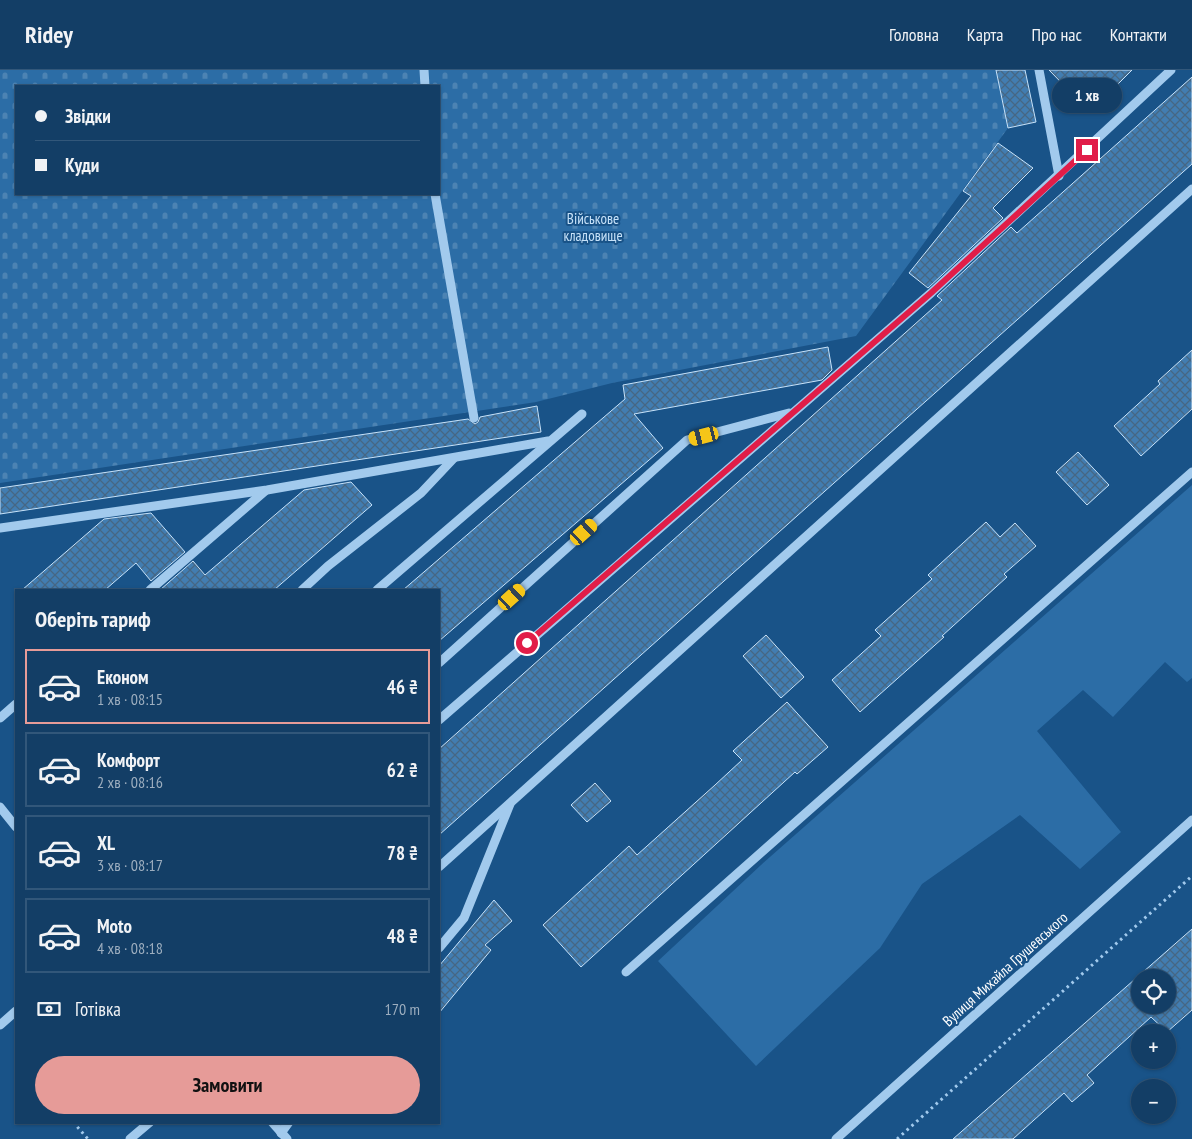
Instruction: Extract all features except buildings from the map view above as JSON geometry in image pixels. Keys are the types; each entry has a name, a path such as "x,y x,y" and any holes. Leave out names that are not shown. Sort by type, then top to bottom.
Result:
{"street":[{"path":"424,70 425,85"},
{"path":"1039,70 1059,176"},
{"path":"440,719 931,293 1059,176 1170,70"},
{"path":"440,866 1192,189"},
{"path":"435,195 474,418"},
{"path":"440,662 687,440 792,413"},
{"path":"378,589 582,414"},
{"path":"0,528 267,490 548,442"},
{"path":"303,589 328,566 421,493 454,458"},
{"path":"626,972 1192,472"},
{"path":"151,589 267,490"},
{"path":"0,718 15,705"},
{"path":"441,941 464,918 511,802"},
{"path":"0,806 15,826"},
{"name":"Вулиця Михайла Грушевського","path":"836,1139 1192,820"},
{"path":"0,1025 15,1012"},
{"path":"130,1139 148,1124"},
{"path":"274,1124 284,1136 288,1124"}],"path":[{"path":"897,1139 1192,876"},
{"path":"75,1124 88,1139"}],"green space":[{"name":"Військове кладовище","path":"0,70 996,70 1008,128 856,336 612,383 536,402 0,483"},
{"path":"1192,485 1192,678 1187,682 1165,662 1113,717 1083,690 1037,731 1121,832 1080,869 1020,815 922,884 880,948 756,1066 658,961 761,865"}],"route":[{"path":"527,643 931,293 1087,150"}]}
